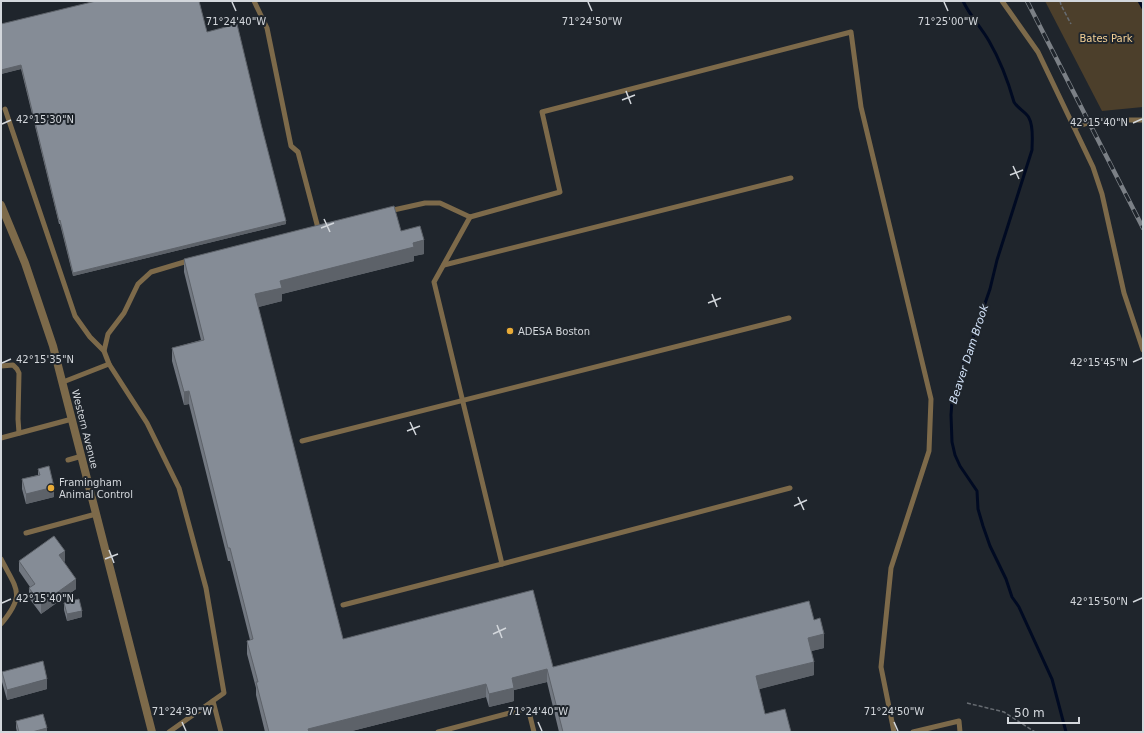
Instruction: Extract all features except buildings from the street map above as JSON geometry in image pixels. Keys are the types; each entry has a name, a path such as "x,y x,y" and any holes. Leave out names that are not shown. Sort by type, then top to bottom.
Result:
{"street":[{"name":"Western Avenue","path":"1,205 25,263 42,311 63,382 152,732"}],"lane":[{"path":"254,1 268,28 291,146 298,152 318,228"},
{"path":"1002,1 1038,52 1093,167 1102,194 1124,293 1143,350"},
{"path":"386,212 425,202 440,203 470,217 560,192 542,112 851,32 861,107 931,399 929,451 892,568 891,576 881,667 894,732"},
{"path":"5,109 75,316 90,337 104,351 109,364 148,423 179,488 206,588 224,693 169,732"},
{"path":"1074,127 1098,120 1143,120"},
{"path":"444,265 791,178"},
{"path":"470,217 434,282 502,564"},
{"path":"311,230 326,226"},
{"path":"104,351 108,334 124,313 138,284 151,272 194,259"},
{"path":"302,441 788,318"},
{"path":"63,382 109,364"},
{"path":"1,366 13,365 19,372 19,433"},
{"path":"1,438 72,419"},
{"path":"68,460 82,456"},
{"path":"75,484 88,481"},
{"path":"343,605 790,488"},
{"path":"26,533 96,514"},
{"path":"1,559 17,592 14,606 1,624"},
{"path":"213,702 220,732"},
{"path":"438,732 528,708 534,732"},
{"path":"913,732 959,721 960,732"}],"path":[{"path":"1060,1 1071,24"},
{"path":"967,703 1004,712 1034,732"}],"green space":[{"name":"Bates Park","path":"1045,1 1143,1 1143,107 1102,111"}],"waterway":[{"name":"Beaver Dam Brook","path":"963,1 993,48 1014,102 1026,114 1031,122 1032,150 997,260 990,289 966,355 952,401 952,442 955,455 960,466 977,491 978,509 990,546 1006,579 1012,597 1019,607 1052,679 1066,732"},
{"path":"1139,1 1143,8"}],"railway":[{"path":"1027,1 1143,228"}],"place":[{"name":"ADESA Boston","path":"510,331"},
{"name":"Framingham Animal Control","path":"51,488"}]}
